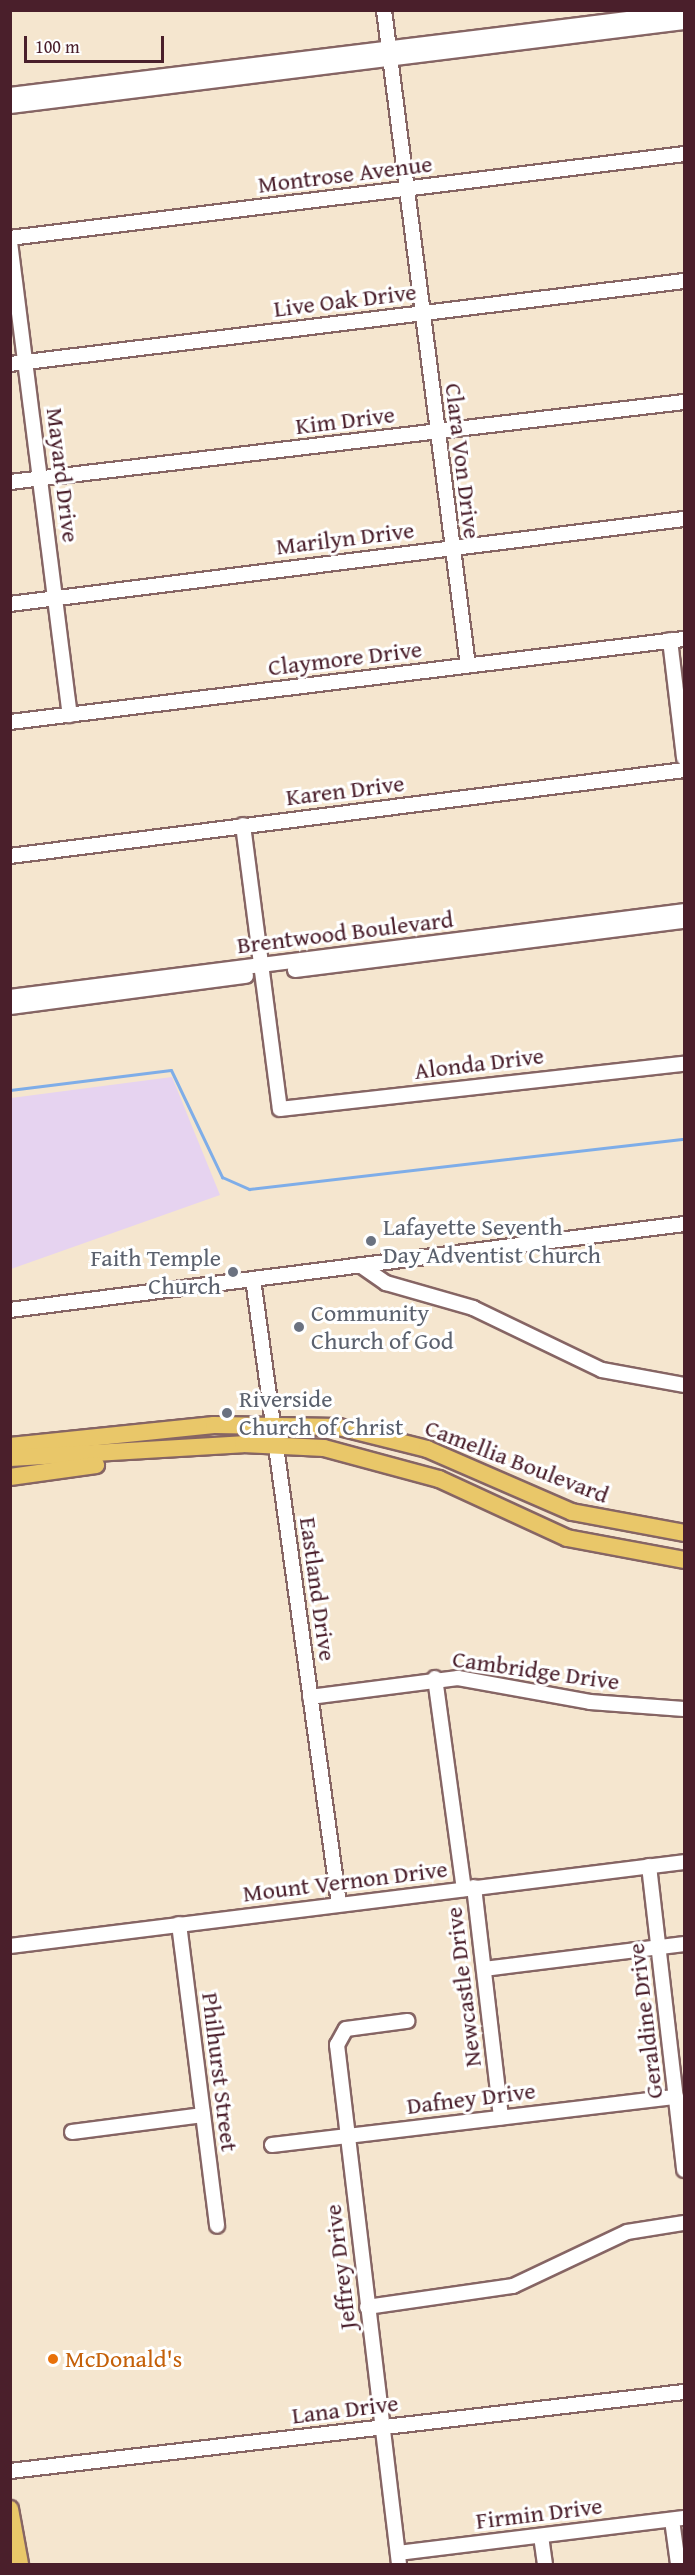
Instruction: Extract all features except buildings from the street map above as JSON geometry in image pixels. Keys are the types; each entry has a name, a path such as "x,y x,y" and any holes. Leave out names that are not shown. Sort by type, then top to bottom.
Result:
{"main road":[{"name":"Camellia Boulevard","path":"10,1446 176,1428 272,1422 373,1434 452,1459 572,1512 684,1533"},
{"path":"10,1470 78,1457 99,1446 154,1439 176,1428"},
{"name":"Camellia Boulevard","path":"10,1458 78,1457 274,1443 346,1452 405,1467 567,1538 684,1560"},
{"path":"10,1477 96,1465 131,1453"},
{"path":"10,2509 20,2565"}],"street":[{"name":"Clara Von Drive","path":"384,10 468,666"},
{"path":"612,26 684,12"},
{"path":"10,106 95,90 390,53 612,26 684,22"},
{"path":"10,94 95,90"},
{"name":"Montrose Avenue","path":"10,240 684,154"},
{"name":"Mayard Drive","path":"10,240 18,363 42,478 70,715"},
{"name":"Live Oak Drive","path":"18,363 684,281"},
{"name":"Kim Drive","path":"10,482 684,402"},
{"name":"Marilyn Drive","path":"10,604 684,519"},
{"name":"Claymore Drive","path":"10,722 684,639"},
{"path":"670,640 684,758"},
{"name":"Karen Drive","path":"10,856 684,770"},
{"path":"243,825 261,970"},
{"name":"Brentwood Boulevard","path":"10,1007 684,911"},
{"name":"Brentwood Boulevard","path":"10,997 684,921"},
{"name":"Alonda Drive","path":"261,970 280,1108 684,1064"},
{"path":"10,1310 684,1224"},
{"path":"360,1265 386,1283 473,1308 602,1370 684,1385"},
{"name":"Eastland Drive","path":"253,1279 339,1904"},
{"name":"Cambridge Drive","path":"310,1696 435,1678 607,1704 684,1709"},
{"name":"Newcastle Drive","path":"435,1678 484,1969 501,2117"},
{"name":"Mount Vernon Drive","path":"10,1946 684,1862"},
{"name":"Geraldine Drive","path":"649,1866 678,2088 684,2170"},
{"name":"Philhurst Street","path":"179,1924 217,2226"},
{"path":"484,1969 684,1944"},
{"name":"Jeffrey Drive","path":"399,2559 380,2427 338,2039 346,2029 407,2021"},
{"name":"Dafney Drive","path":"272,2145 501,2117 678,2088"},
{"path":"72,2132 203,2115"},
{"path":"367,2307 513,2286 627,2232 684,2223"},
{"name":"Lana Drive","path":"10,2471 684,2392"},
{"path":"678,2519 678,2565"},
{"name":"Firmin Drive","path":"399,2559 541,2536 678,2519"},
{"path":"541,2536 545,2565"}],"shaded area":[{"path":"172,1077 220,1195 11,1269 11,1098"}],"waterway":[{"path":"10,1090 171,1070 222,1177 249,1189 684,1139"}],"place":[{"name":"Lafayette Seventh Day Adventist Church","path":"371,1241"},
{"name":"Faith Temple Church","path":"233,1272"},
{"name":"Community Church of God","path":"299,1327"},
{"name":"Riverside Church of Christ","path":"227,1413"},
{"name":"McDonald's","path":"53,2359"}]}
